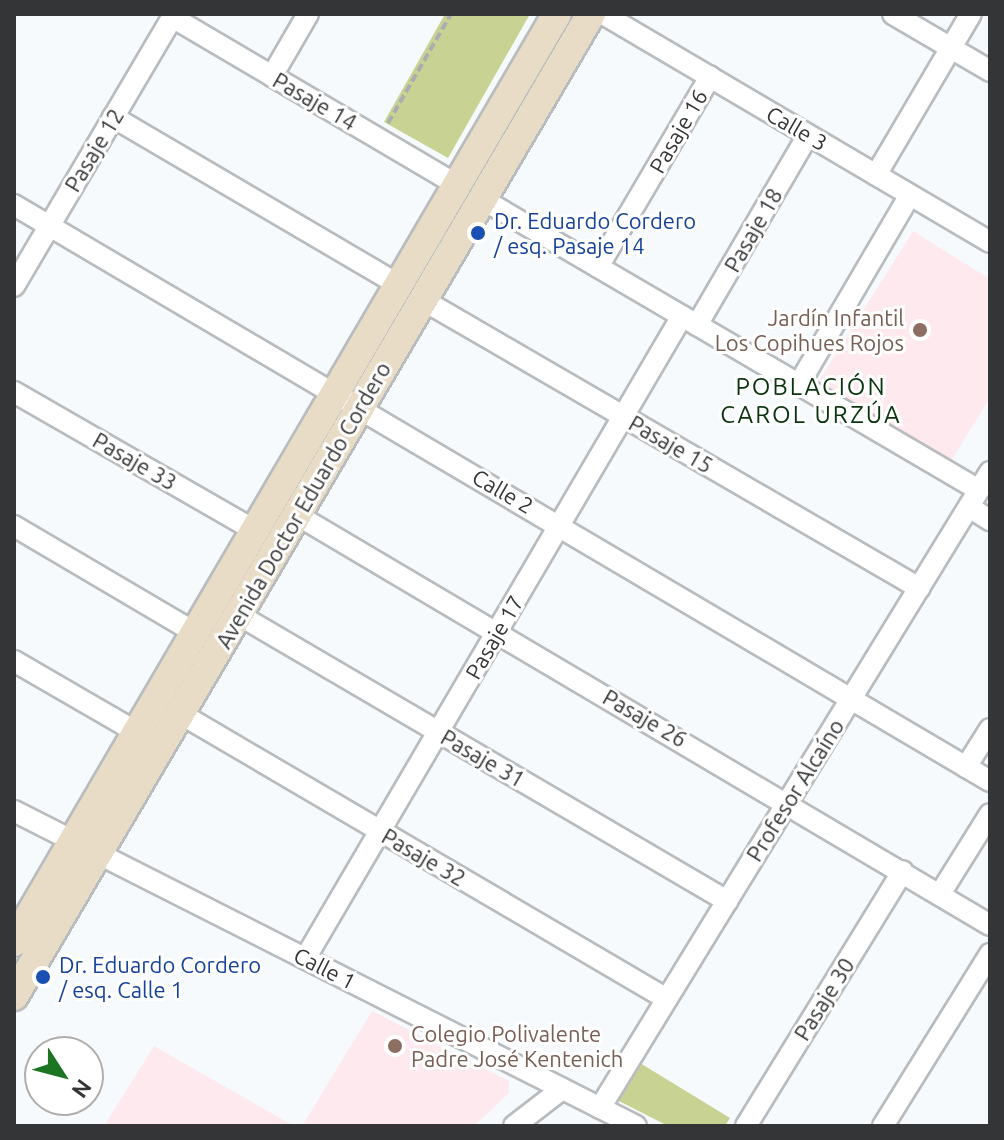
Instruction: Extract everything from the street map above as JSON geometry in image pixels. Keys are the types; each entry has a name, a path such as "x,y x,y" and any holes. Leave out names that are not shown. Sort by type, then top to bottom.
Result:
{"street":[{"path":"272,76 308,14"},
{"name":"Avenida Doctor Eduardo Cordero","path":"14,996 87,847 138,733 557,14"},
{"name":"Avenida Doctor Eduardo Cordero","path":"14,942 87,847 181,714 591,14"},
{"name":"Calle 3","path":"603,14 990,242"},
{"path":"893,14 990,71"},
{"path":"876,175 971,14"},
{"name":"Pasaje 14","path":"173,16 457,185"},
{"name":"Pasaje 12","path":"14,286 173,16"},
{"name":"Pasaje 16","path":"598,267 710,77"},
{"path":"113,117 399,285"},
{"name":"Pasaje 18","path":"690,320 808,135"},
{"path":"799,384 910,195"},
{"path":"482,199 979,489 990,520"},
{"name":"Calle 2","path":"14,205 990,781"},
{"name":"Pasaje 15","path":"423,300 919,588"},
{"name":"Pasaje 17","path":"306,957 623,416 690,320"},
{"name":"Pasaje 33","path":"14,392 256,531"},
{"name":"Profesor Alcaíno","path":"600,1108 979,489"},
{"name":"Pasaje 26","path":"297,515 788,801 990,925"},
{"path":"14,526 196,633"},
{"name":"Pasaje 31","path":"239,615 727,901"},
{"path":"14,661 138,733"},
{"name":"Pasaje 32","path":"181,714 667,999"},
{"path":"966,767 990,729"},
{"name":"Calle 1","path":"14,811 636,1126"},
{"path":"940,894 990,814"},
{"name":"Pasaje 30","path":"746,1126 903,871"},
{"path":"883,1126 990,954"},
{"path":"514,1126 562,1089"}],"path":[{"path":"379,139 451,14"}],"shaded area":[{"name":"Jardín Infantil Los Copihues Rojos","path":"913,231 990,279 990,398 951,461 819,381"},
{"name":"Colegio Polivalente Padre José Kentenich","path":"372,1011 509,1081 509,1093 474,1126 302,1126"},
{"path":"154,1046 294,1126 104,1126"}],"green space":[{"path":"445,14 530,14 448,158 384,122"},
{"path":"640,1063 730,1118 725,1126 668,1126 617,1100"}],"place":[{"name":"Dr. Eduardo Cordero / esq. Pasaje 14","path":"478,233"},
{"name":"Jardín Infantil Los Copihues Rojos","path":"920,330"},
{"name":"Dr. Eduardo Cordero / esq. Calle 1","path":"43,977"},
{"name":"Colegio Polivalente Padre José Kentenich","path":"395,1046"}],"district":[{"name":"POBLACIÓN CAROL URZÚA","path":"811,401"}]}
